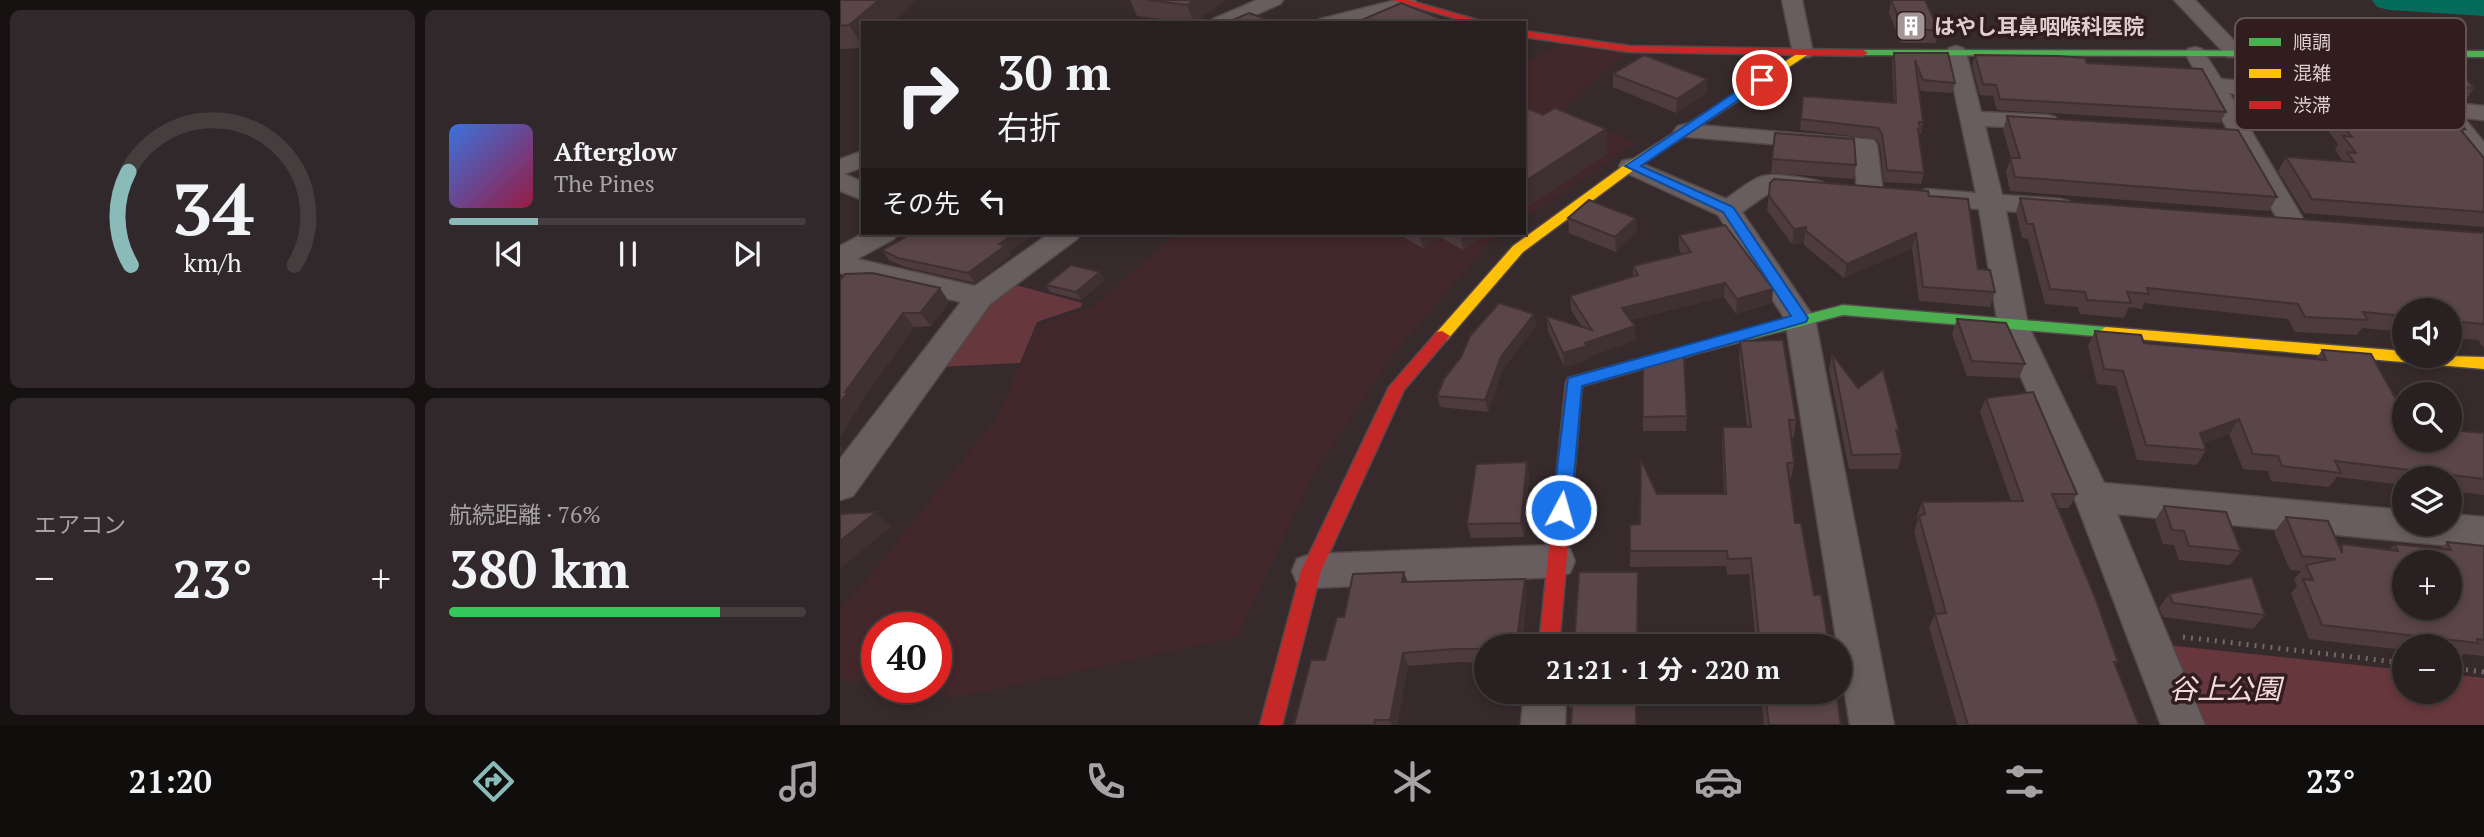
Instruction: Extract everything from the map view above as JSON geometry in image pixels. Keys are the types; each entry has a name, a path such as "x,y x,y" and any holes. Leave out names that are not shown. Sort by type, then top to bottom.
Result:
{"street":[{"path":"1225,21 1273,0"},
{"path":"1792,0 1803,53"},
{"path":"2184,0 2235,53"},
{"path":"1334,21 1402,1 1476,21"},
{"path":"1526,34 1630,49 1803,53 2235,53"},
{"path":"1956,52 1991,202 2013,325 2092,497 2183,725"},
{"path":"1271,725 1311,571 1397,387 1518,250 1632,166 1803,53"},
{"path":"2195,53 2235,124"},
{"path":"2466,54 2484,54"},
{"path":"2213,85 2235,87"},
{"path":"2466,111 2484,113"},
{"path":"1972,118 2066,124"},
{"path":"2239,130 2292,222"},
{"path":"2462,130 2484,158"},
{"path":"1686,131 1865,145 1870,192"},
{"path":"2214,132 2241,134"},
{"path":"840,168 861,159"},
{"path":"1632,166 1728,210 1800,318 1872,725"},
{"path":"840,181 861,191"},
{"path":"1728,210 1767,183 2087,209"},
{"path":"2265,220 2319,224"},
{"path":"840,257 880,235"},
{"path":"840,486 980,297 1065,235"},
{"path":"840,264 980,297"},
{"path":"1550,634 1574,382 1800,318 1843,310 2484,363"},
{"path":"2092,497 2484,533"},
{"path":"1311,571 1556,561"},
{"path":"1543,725 1544,704"}],"path":[{"path":"2145,632 2392,662"},
{"path":"2462,669 2484,672"}],"shaded area":[{"path":"1562,45 1626,53 1562,110 1636,142 1526,218 1526,61"},
{"path":"1176,235 1501,235 1490,242 1391,357 1315,471 1237,637 958,697 952,696 952,612 861,612 861,682 840,679 840,609 872,574 997,418 1037,326 1092,307"}],"green space":[{"path":"1012,284 1082,303 1081,307 1037,322 1020,363 938,367 972,315"},
{"name":"谷上公園","path":"2166,645 2392,669 2392,704 2462,704 2462,675 2484,678 2484,725 2200,725"}],"building":[{"path":"840,0 879,0 849,25 840,26"},
{"path":"1147,0 1194,0 1187,5"},
{"path":"1891,0 1925,0 1939,30 1904,30"},
{"path":"1401,3 1439,18 1438,21 1360,21"},
{"path":"1249,13 1271,21 1231,21"},
{"path":"1894,53 1948,53 1955,83 1923,80 1915,60 1923,122 1919,122 1918,129 1924,173 1887,170 1882,134 1878,128 1801,119 1803,96 1896,103"},
{"path":"1644,55 1707,79 1677,99 1613,74"},
{"path":"1975,55 2057,56 2085,58 2087,63 2202,69 2226,112 2000,99 1996,85 1983,84"},
{"path":"2466,78 2474,88 2466,87"},
{"path":"1526,108 1543,115 1555,108 1606,129 1526,181"},
{"path":"2007,116 2238,130 2277,197 2015,177 2010,158 2020,158"},
{"path":"2346,130 2461,130 2484,158 2484,212 2312,199 2286,157 2354,162 2347,152 2356,153 2343,136 2352,137"},
{"path":"1775,133 1854,139 1856,165 1772,159"},
{"path":"1774,179 1928,191 1929,196 1968,199 1978,269 1990,270 1995,292 1923,287 1916,233 1847,264 1806,231 1806,227 1794,229 1769,196 1770,183"},
{"path":"2020,198 2484,233 2484,324 2462,322 2462,298 2392,298 2392,315 2363,312 2368,320 2305,317 2298,304 2147,288 2149,294 2127,292 2131,303 2087,300 2085,292 2050,289 2033,224 2027,224"},
{"path":"1589,200 1636,218 1615,237 1568,218"},
{"path":"1725,225 1773,289 1737,299 1725,283 1622,308 1635,326 1563,353 1546,316 1592,330 1570,296 1638,275 1633,266 1691,252 1679,235"},
{"path":"909,235 1012,235 999,244 1005,246 968,273 898,258 882,250"},
{"path":"1071,265 1100,272 1076,292 1046,285"},
{"path":"872,273 940,288 920,313 903,313 845,392 848,392 840,403 840,280 845,274"},
{"path":"1499,303 1534,314 1501,357 1485,400 1437,396 1444,379 1461,357 1470,336"},
{"path":"1957,319 2006,323 2025,364 1972,361"},
{"path":"2095,331 2141,335 2144,343 2326,360 2322,350 2371,354 2392,392 2392,452 2462,452 2462,431 2484,433 2484,479 2462,476 2462,466 2392,468 2335,461 2341,473 2282,466 2278,456 2253,454 2239,419 2200,433 2206,450 2146,445 2123,371 2104,369"},
{"path":"1783,340 1796,420 1789,420 1794,463 1787,463 1795,523 1801,523 1814,595 1821,595 1827,634 1759,634 1751,558 1728,559 1727,551 1630,551 1630,525 1640,524 1641,460 1657,494 1726,494 1723,427 1751,427 1740,341"},
{"path":"1832,354 1858,388 1883,370 1899,430 1896,430 1902,454 1852,455"},
{"path":"1670,357 1684,357 1687,416 1643,417 1643,364"},
{"path":"2033,392 2077,494 2052,494 2095,597 2118,662 2114,662 2139,725 1968,725 1935,614 1946,613 1919,516 1925,514 1922,502 2023,501 1986,398"},
{"path":"1527,462 1521,523 1467,524 1476,464"},
{"path":"2164,506 2226,512 2241,551 2189,546 2184,531 2172,530"},
{"path":"876,512 840,541 840,514"},
{"path":"2286,517 2328,521 2342,553 2342,544 2392,550 2392,620 2462,620 2462,550 2451,550 2447,542 2484,546 2484,640 2477,639 2478,643 2462,641 2462,634 2400,634 2322,625 2303,579 2313,580 2306,565 2336,559 2302,556"},
{"path":"2395,544 2451,550 2398,550"},
{"path":"1404,572 1402,582 1525,579 1518,632 1523,634 1474,634 1474,649 1403,653 1390,720 1375,720 1374,725 1294,725 1311,660 1325,660 1337,617 1344,617 1353,574"},
{"path":"1579,572 1638,572 1637,634 1575,634"},
{"path":"2252,577 2265,615 2173,603 2169,594"},
{"path":"1569,704 1636,704 1636,725 1571,725 1572,708 1569,708"},
{"path":"1767,704 1838,704 1841,725 1769,725"}],"waterway":[{"path":"2389,0 2484,6"}],"traffic: fast":[{"path":"1863,53 2235,54"},
{"path":"2466,54 2484,54"},
{"path":"1687,351 1843,310 2106,332"}],"traffic: slow":[{"path":"1442,336 1518,249 1631,166 1803,53"},
{"path":"2106,332 2484,363"}],"traffic: jam":[{"path":"1397,0 1476,21"},
{"path":"1526,34 1630,49 1863,53"},
{"path":"1271,725 1311,571 1397,387 1442,336"},
{"path":"1550,634 1574,382 1687,351"}],"place":[{"name":"はやし耳鼻咽喉科医院","path":"1911,26"}],"route":[{"path":"1561,510 1574,382 1800,318 1728,210 1632,166 1762,80"}]}
